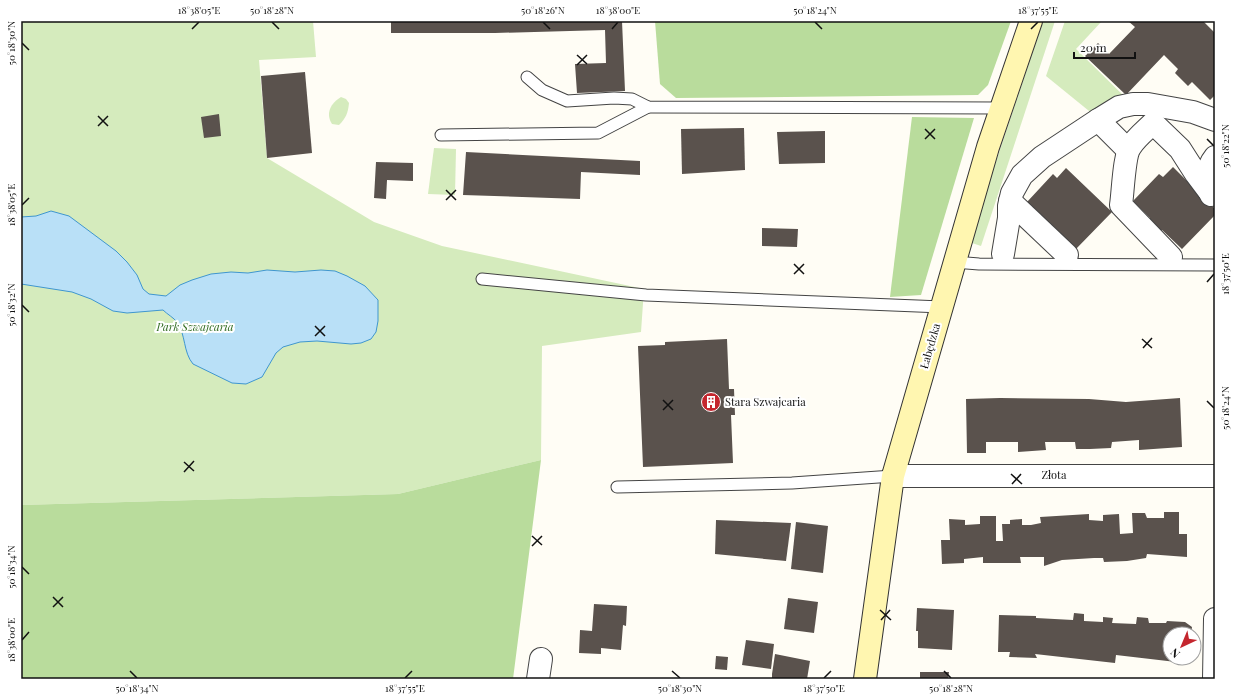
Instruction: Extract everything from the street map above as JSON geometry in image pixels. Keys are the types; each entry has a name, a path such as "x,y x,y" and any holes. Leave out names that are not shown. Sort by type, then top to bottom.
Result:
{"street":[{"name":"Łabędzka","path":"865,679 893,476 1000,108 1031,21"},
{"path":"1003,254 1010,218 1010,201 1012,193 1022,175 1042,157 1098,120 1119,108 1133,104 1148,104 1193,112 1215,120"},
{"path":"1098,120 1128,150"},
{"path":"1171,257 1121,205 1126,170 1126,156 1128,150 1130,146 1153,123 1180,149 1211,194 1207,180 1208,170 1215,157"},
{"path":"1010,201 1067,255"},
{"name":"Złota","path":"893,476 1215,476"},
{"path":"1214,679 1215,619"}],"lane":[{"path":"527,77 542,90 567,101 614,98 632,100 648,107 1000,108"},
{"path":"442,135 598,133 648,107"},
{"path":"954,262 979,264 1215,265"},
{"path":"482,279 646,295 942,307"},
{"path":"617,487 792,483 893,476"}],"green space":[{"name":"Park Szwajcaria","path":"21,21 313,21 316,57 259,60 267,158 374,222 442,246 644,289 641,332 542,346 541,460 398,494 21,505"},
{"path":"655,21 1011,21 988,85 978,95 676,98 660,84"},
{"path":"1043,21 1055,21 981,246 969,242"},
{"path":"1065,21 1102,21 1076,49 1127,99 1094,115 1046,76"},
{"path":"341,97 346,99 349,103 347,113 339,125 332,124 329,116 330,109 334,102"},
{"path":"912,117 974,118 921,295 890,297"},
{"path":"434,148 456,149 455,195 428,194"},
{"path":"541,460 513,679 21,679 21,505 398,494"}],"water":[{"path":"51,211 69,216 116,251 137,275 143,289 149,294 166,296 180,285 211,274 231,272 248,273 267,270 295,272 321,270 335,271 365,286 378,300 378,321 376,332 371,339 361,343 351,344 317,341 300,342 283,347 276,353 262,377 246,384 232,383 193,364 188,354 180,327 176,320 163,310 127,313 113,311 91,299 72,292 21,284 21,217 36,216"}],"building":[{"path":"391,21 622,21 625,91 577,93 575,64 606,63 605,30 495,33 391,33"},
{"path":"1128,21 1203,21 1215,33 1215,95 1210,100 1192,82 1188,86 1175,73 1178,69 1164,55 1126,95 1085,56 1098,43 1109,54 1135,27"},
{"path":"305,72 312,153 267,158 261,76"},
{"path":"219,114 221,136 204,138 201,117"},
{"path":"744,128 745,170 682,174 681,129"},
{"path":"825,131 825,163 779,164 777,132"},
{"path":"466,152 640,161 640,175 581,172 580,199 463,195"},
{"path":"376,162 413,163 413,181 387,180 386,199 374,198"},
{"path":"1173,167 1215,209 1215,215 1182,249 1162,230 1159,234 1147,222 1150,218 1133,201 1159,174 1163,177"},
{"path":"1066,168 1112,212 1076,249 1027,202 1053,174 1057,178"},
{"path":"762,228 798,229 797,247 762,246"},
{"path":"727,339 729,389 734,389 735,415 731,415 733,463 643,467 638,346 665,345 665,342"},
{"path":"1180,398 1182,447 1139,450 1139,440 1112,442 1111,448 1076,449 1075,442 1045,442 1046,450 1018,452 1018,442 986,442 986,453 967,453 966,399 1089,399 1126,402"},
{"path":"1164,512 1179,512 1179,534 1187,534 1187,557 1147,554 1146,558 1127,561 1104,562 1103,558 1094,558 1062,560 1044,566 1044,557 1020,557 1021,563 983,563 983,557 964,559 964,563 942,564 941,540 950,540 949,519 965,520 965,525 980,524 980,516 996,516 996,541 1003,541 1002,524 1010,524 1010,520 1022,519 1022,525 1031,525 1041,523 1040,517 1089,514 1089,520 1103,521 1103,515 1119,514 1120,534 1133,533 1132,513 1145,513 1147,518 1164,518"},
{"path":"716,520 791,523 786,561 715,554"},
{"path":"796,522 828,526 823,573 791,569"},
{"path":"788,598 818,602 814,633 784,629"},
{"path":"594,604 627,606 626,626 623,625 621,650 601,648 601,654 579,653 580,630 592,631"},
{"path":"917,608 954,610 952,650 918,648 918,631 916,631"},
{"path":"1074,613 1084,614 1084,621 1103,622 1103,617 1113,618 1112,623 1136,624 1137,617 1148,618 1149,623 1166,623 1167,621 1185,622 1191,626 1162,626 1162,660 1116,655 1115,663 1035,654 1037,658 1009,657 1010,652 998,652 999,615 1036,616 1036,618 1073,620"},
{"path":"746,640 774,644 771,669 742,665"},
{"path":"775,654 810,661 807,679 772,679"},
{"path":"716,656 728,657 727,670 715,669"},
{"path":"920,672 949,672 948,679 920,679"}],"place":[{"name":"Stara Szwajcaria","path":"711,402"}]}
